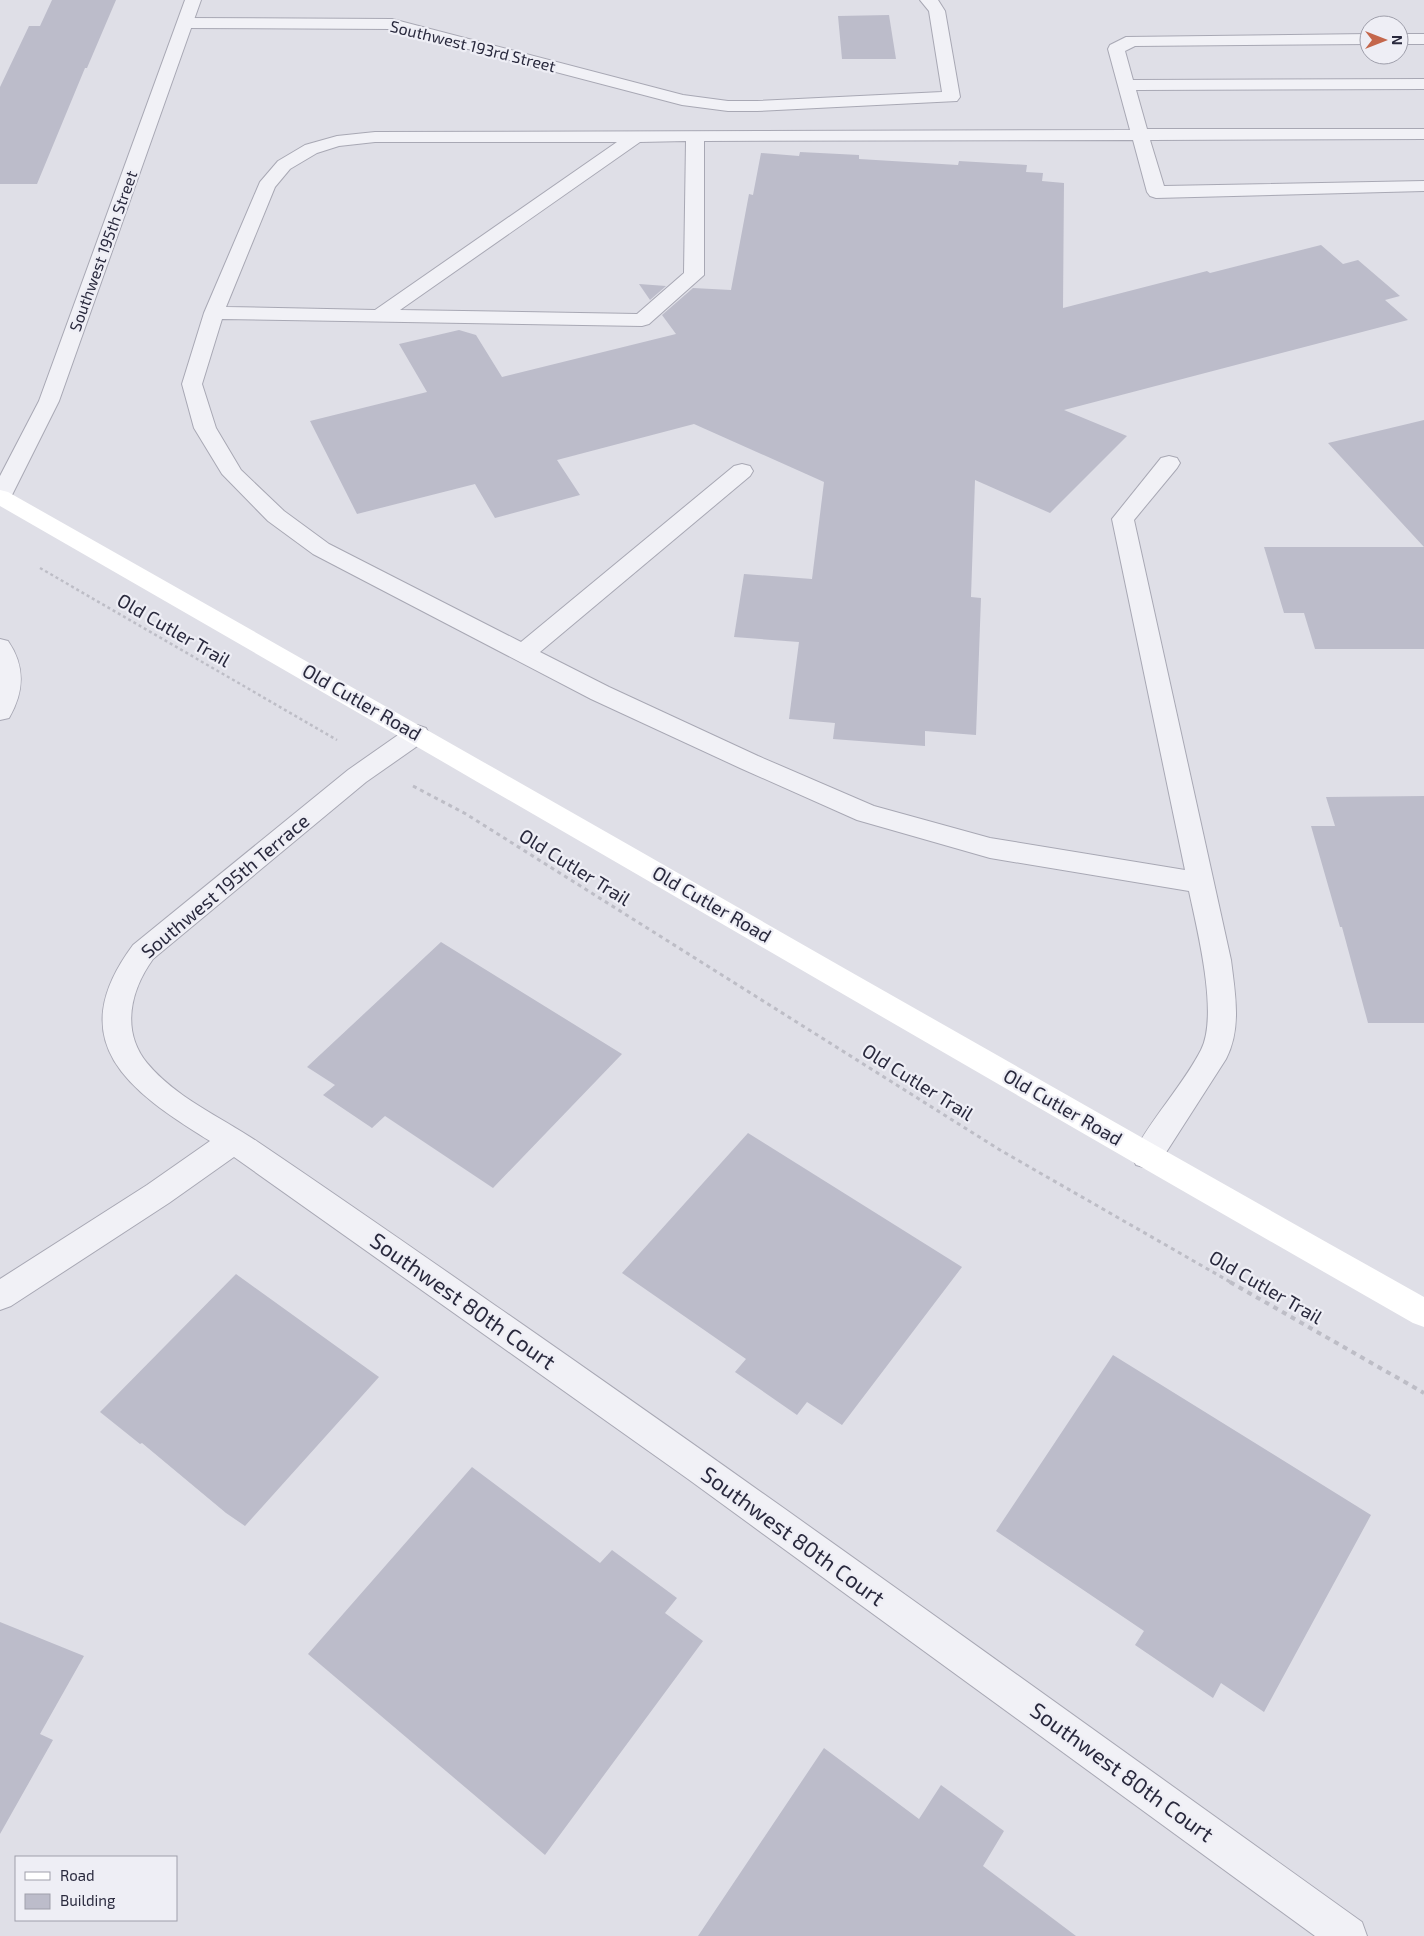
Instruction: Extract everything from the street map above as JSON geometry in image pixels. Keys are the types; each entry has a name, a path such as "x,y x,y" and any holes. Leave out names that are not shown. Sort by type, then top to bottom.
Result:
{"main road":[{"name":"Old Cutler Road","path":"0,497 418,734 1148,1156 1424,1313"}],"street":[{"name":"Southwest 195th Street","path":"0,497 49,401 193,0"},
{"name":"Southwest 193rd Street","path":"185,23 392,24 682,100 728,106 758,106 951,97 939,20 933,4 928,0"},
{"path":"1359,39 1132,41 1116,49 1156,192 1424,186"},
{"path":"1409,39 1424,39"},
{"path":"1126,85 1424,84"},
{"path":"1201,883 990,848 866,812 749,762 600,693 321,549 276,516 234,474 204,428 192,384 214,313 266,186 284,165 311,149 337,141 375,137 1424,134"},
{"path":"379,316 635,137"},
{"path":"214,313 642,320 694,275 695,137"},
{"path":"1148,1156 1216,1051 1223,1014 1217,960 1123,519 1169,463"},
{"path":"523,654 742,471"},
{"path":"0,647 10,669 7,691 0,712"},
{"name":"Southwest 195th Terrace","path":"234,1141 167,1099 134,1067 126,1054 118,1032 117,1008 122,984 129,969 143,952 167,930 357,776 418,734"},
{"path":"0,1296 158,1194 234,1141"},
{"name":"Southwest 80th Court","path":"234,1141 578,1382 1348,1936"}],"path":[{"name":"Old Cutler Trail","path":"34,565 335,739"},
{"name":"Old Cutler Trail","path":"411,785 466,814 1000,1150 1424,1392"}],"building":[{"path":"52,0 116,0 87,68 85,68 37,184 0,184 0,87 29,26 40,26"},
{"path":"889,15 896,59 842,59 838,16"},
{"path":"800,152 859,155 859,159 958,165 959,161 1027,165 1026,172 1043,173 1042,181 1064,183 1063,308 1207,271 1210,273 1321,245 1343,264 1358,260 1400,296 1385,300 1408,320 1064,410 1127,436 1050,513 975,480 971,597 981,598 976,735 925,731 925,746 833,739 835,723 789,719 799,642 734,637 744,574 812,579 824,482 694,424 557,460 580,495 495,518 475,484 357,514 310,421 427,392 399,344 459,330 476,335 502,377 676,334 662,315 693,288 731,290 749,194 753,195 761,153 799,156"},
{"path":"639,284 666,286 650,300"},
{"path":"1424,420 1424,547 1328,443"},
{"path":"1264,547 1424,547 1424,649 1315,649 1304,613 1284,613"},
{"path":"1424,796 1424,1023 1368,1023 1342,927 1340,927 1311,826 1335,826 1326,797"},
{"path":"441,942 622,1054 493,1188 385,1116 372,1128 323,1095 335,1085 307,1067"},
{"path":"748,1133 962,1267 842,1425 807,1402 797,1415 735,1372 746,1359 622,1273"},
{"path":"236,1274 379,1377 245,1526 226,1513 142,1443 140,1444 100,1412"},
{"path":"1113,1355 1371,1515 1264,1712 1221,1683 1213,1698 1135,1645 1144,1631 996,1531"},
{"path":"472,1467 600,1563 612,1550 677,1598 665,1613 703,1641 545,1855 308,1654"},
{"path":"0,1622 84,1656 40,1734 53,1740 0,1834"},
{"path":"824,1748 919,1819 941,1785 1004,1831 983,1866 1076,1936 698,1936"}]}
